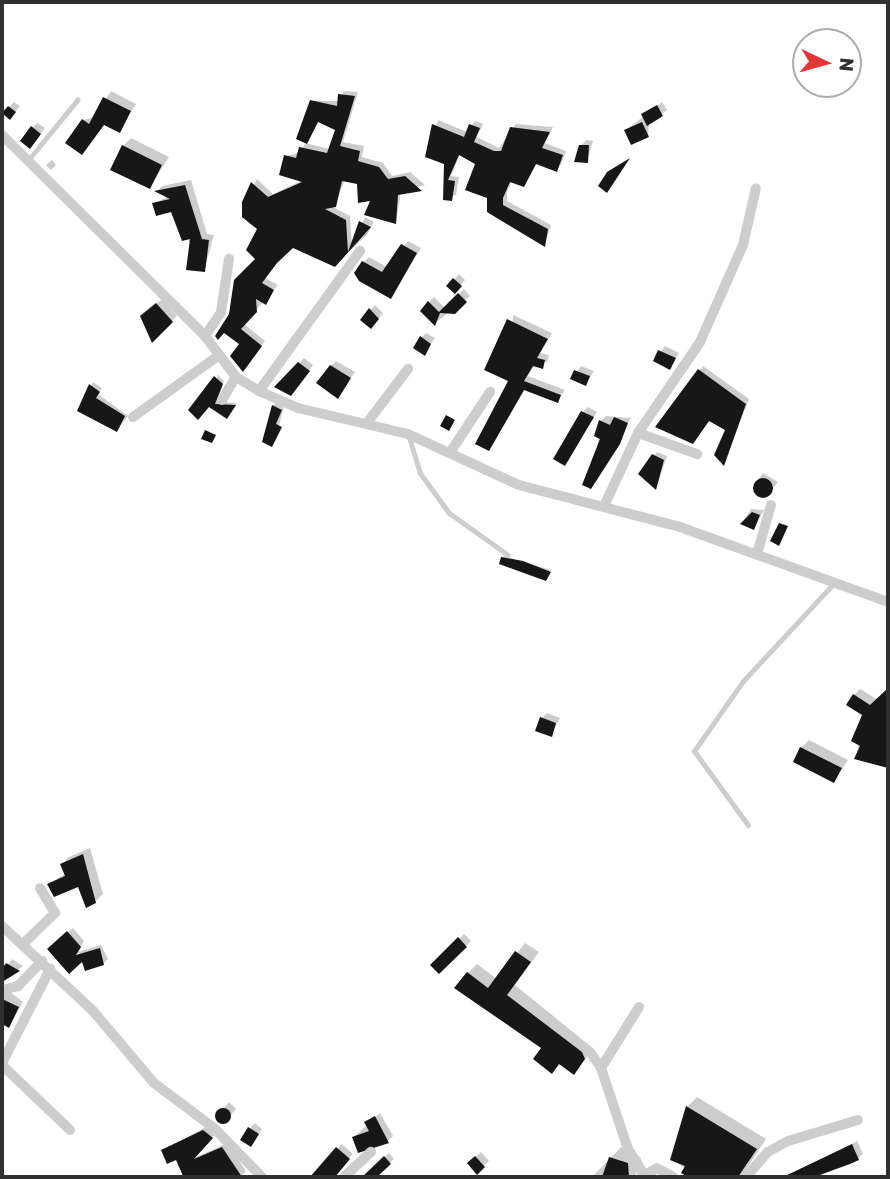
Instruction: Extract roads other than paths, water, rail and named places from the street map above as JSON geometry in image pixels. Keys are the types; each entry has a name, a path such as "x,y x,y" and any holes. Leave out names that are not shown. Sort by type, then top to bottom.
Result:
{"street":[{"path":"2,135 205,335 236,377 259,391 408,434 451,451 519,485 604,506 757,554 888,602"},
{"path":"604,506 639,433 700,342 743,244 756,188"},
{"path":"259,391 360,251"},
{"path":"205,335 221,312 229,259"},
{"path":"133,417 218,356"},
{"path":"367,423 408,369"},
{"path":"222,400 236,377"},
{"path":"451,451 490,392"},
{"path":"639,433 697,454"},
{"path":"757,554 771,505"},
{"path":"23,944 55,913 40,888"},
{"path":"2,926 46,965 154,1083 214,1128 259,1177"},
{"path":"4,989 18,986 46,965"},
{"path":"46,965 2,1064 69,1130"},
{"path":"601,1068 639,1007"},
{"path":"590,1052 601,1068 628,1149 642,1175 657,1168 673,1177"},
{"path":"746,1177 768,1152 788,1141 858,1120"},
{"path":"344,1177 371,1152"}],"lane":[{"path":"29,159 78,99"},
{"path":"408,434 420,473 449,513 508,555"},
{"path":"748,825 694,751 751,671 833,584"}]}
